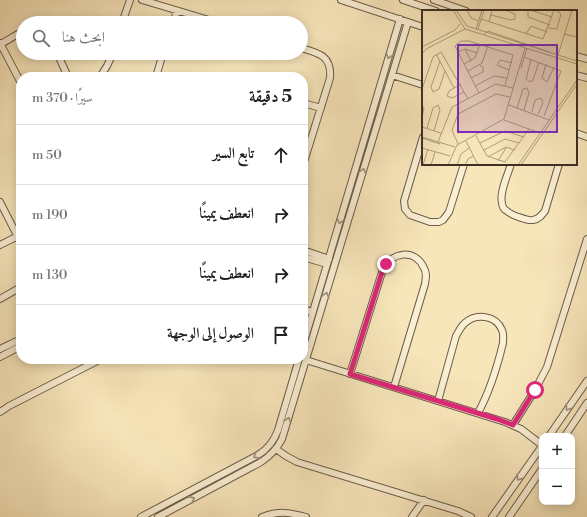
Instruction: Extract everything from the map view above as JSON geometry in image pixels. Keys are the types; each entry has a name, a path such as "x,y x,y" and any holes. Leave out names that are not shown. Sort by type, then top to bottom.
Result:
{"street":[{"path":"124,16 130,0"},
{"path":"142,0 194,16"},
{"path":"344,0 422,27"},
{"path":"365,0 365,8"},
{"path":"403,0 433,10"},
{"path":"434,0 463,10"},
{"path":"175,16 177,11"},
{"path":"308,328 400,19"},
{"path":"308,353 408,22"},
{"path":"16,35 0,43 16,73"},
{"path":"308,50 321,55 329,64 331,71 321,108 308,144"},
{"path":"577,56 587,59"},
{"path":"60,60 66,72"},
{"path":"103,72 110,60"},
{"path":"157,72 161,60"},
{"path":"577,75 587,78"},
{"path":"392,76 422,85"},
{"path":"308,104 321,108"},
{"path":"577,133 587,137"},
{"path":"422,140 404,201 405,209 410,215 430,222 439,222 444,220 449,212 464,165"},
{"path":"511,165 502,193 501,203 507,212 528,220 534,220 545,211 559,165"},
{"path":"0,202 16,232"},
{"path":"0,245 16,237"},
{"path":"513,425 535,390 546,367 587,239"},
{"path":"308,252 328,262"},
{"path":"350,374 383,269 390,260 397,256 413,256 420,261 424,268 426,276 425,284 394,387"},
{"path":"308,258 328,262"},
{"path":"0,299 16,290"},
{"path":"308,310 313,312"},
{"path":"438,401 459,330 464,323 470,319 484,316 498,323 504,336 491,386 478,413"},
{"path":"0,349 16,341"},
{"path":"0,356 16,348"},
{"path":"308,361 505,422 528,434 539,443"},
{"path":"0,412 90,364"},
{"path":"141,517 258,455 268,447 275,436 297,364"},
{"path":"158,517 261,462 276,449 284,433 305,364"},
{"path":"551,433 587,381"},
{"path":"566,433 587,404"},
{"path":"276,449 297,462 424,500 458,511 471,517"},
{"path":"492,517 539,450"},
{"path":"509,517 539,473"},
{"path":"412,517 424,500"},
{"path":"262,517 274,513 287,512 306,517"}],"route":[{"path":"386,264 383,269 350,374 513,425 535,390"}]}
